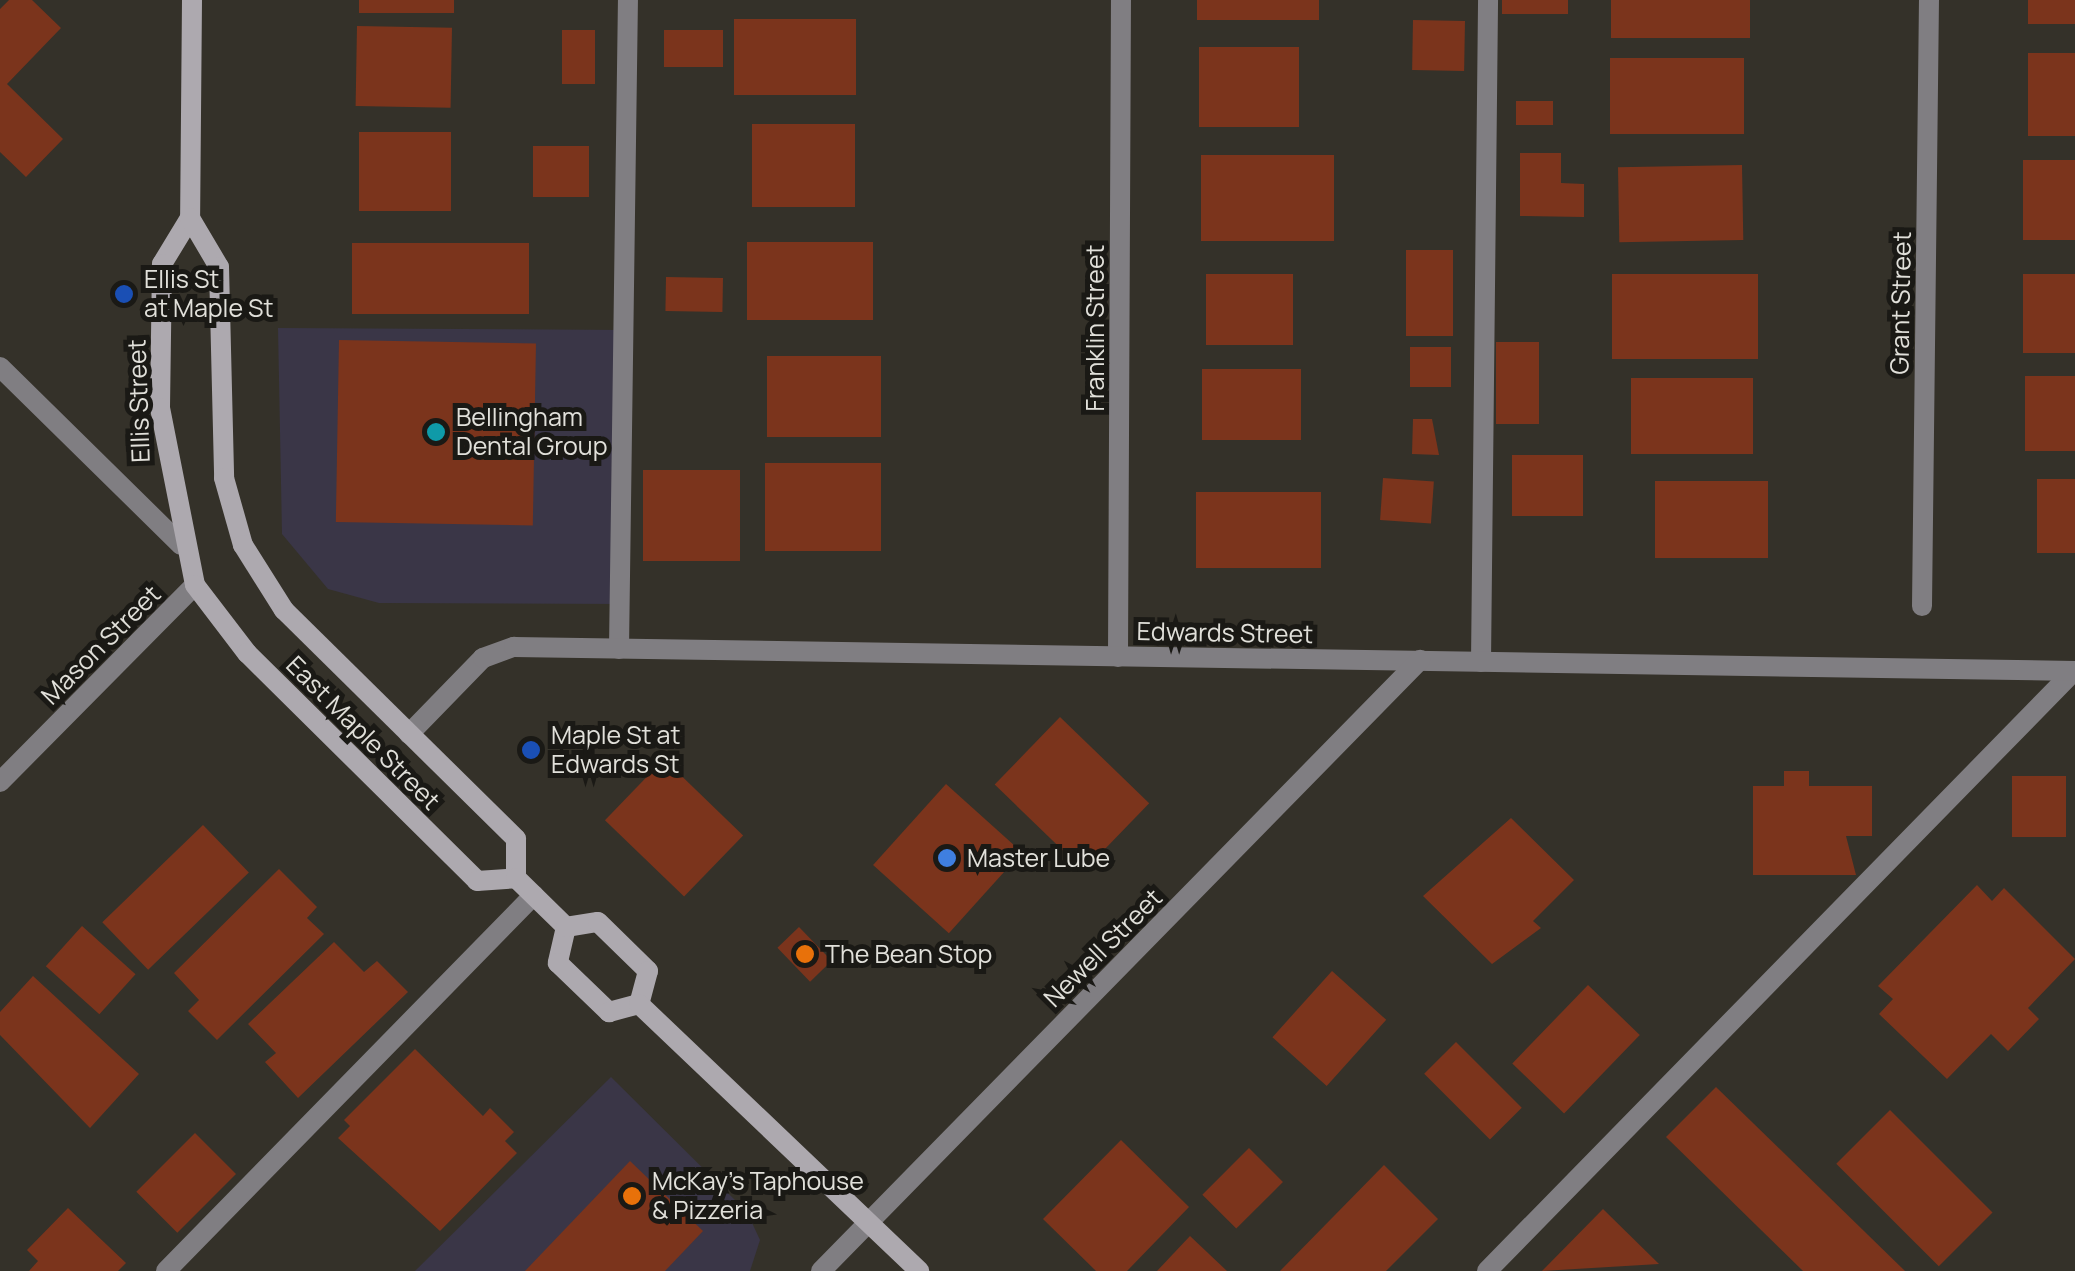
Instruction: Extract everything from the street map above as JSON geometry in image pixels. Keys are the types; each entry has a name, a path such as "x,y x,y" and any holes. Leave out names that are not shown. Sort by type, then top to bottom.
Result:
{"main road":[{"path":"190,218 192,0"},
{"name":"Ellis Street","path":"190,218 162,264 160,408 181,545 195,585"},
{"name":"East Maple Street","path":"190,218 219,267 224,478 256,566 284,610 516,840 516,878 477,880 246,652 195,585"},
{"path":"516,878 566,928"},
{"path":"566,928 598,922 648,970 639,1004"},
{"path":"566,928 558,963 609,1012 639,1004"},
{"path":"639,1004 918,1271"}],"street":[{"path":"618,649 628,0"},
{"name":"Franklin Street","path":"1118,656 1122,0"},
{"path":"1481,662 1488,0"},
{"name":"Grant Street","path":"1922,606 1929,0"},
{"path":"0,367 181,545"},
{"name":"Mason Street","path":"0,782 195,585"},
{"name":"Edwards Street","path":"409,734 492,652 618,649 2075,671"},
{"name":"Newell Street","path":"820,1271 1420,660"},
{"path":"1487,1271 2075,671"},
{"path":"166,1271 534,895"}],"shaded area":[{"path":"278,328 629,330 626,604 379,603 328,589 282,534"},
{"path":"611,1077 747,1212 760,1240 750,1271 415,1271"}],"building":[{"path":"9,0 32,0 61,28 7,84 63,139 26,177 0,152 0,9"},
{"path":"359,0 454,0 454,13 359,13"},
{"path":"1197,0 1319,0 1319,20 1197,20"},
{"path":"1502,0 1568,0 1568,14 1502,14"},
{"path":"1611,0 1750,0 1750,38 1611,38"},
{"path":"2028,0 2075,0 2075,24 2028,24"},
{"path":"734,19 856,19 856,95 734,95"},
{"path":"1413,20 1465,21 1464,71 1412,70"},
{"path":"357,26 452,28 451,108 356,106"},
{"path":"562,30 595,30 595,84 562,84"},
{"path":"664,30 723,30 723,67 664,67"},
{"path":"1199,47 1299,47 1299,127 1199,127"},
{"path":"2028,53 2075,53 2075,136 2028,136"},
{"path":"1610,58 1744,58 1744,134 1610,134"},
{"path":"1516,101 1553,101 1553,125 1516,125"},
{"path":"752,124 855,124 855,207 752,207"},
{"path":"359,132 451,132 451,211 359,211"},
{"path":"533,146 589,146 589,197 533,197"},
{"path":"1520,153 1561,153 1561,183 1584,184 1584,217 1520,216"},
{"path":"1201,155 1334,155 1334,241 1201,241"},
{"path":"2023,160 2075,160 2075,240 2023,240"},
{"path":"1742,165 1743,240 1619,242 1618,167"},
{"path":"747,242 873,242 873,320 747,320"},
{"path":"352,243 529,243 529,314 352,314"},
{"path":"1406,250 1453,250 1453,336 1406,336"},
{"path":"1206,274 1293,274 1293,345 1206,345"},
{"path":"1612,274 1758,274 1758,359 1612,359"},
{"path":"2023,274 2075,274 2075,353 2023,353"},
{"path":"666,277 723,278 722,312 665,311"},
{"name":"Bellingham Dental Group","path":"339,340 536,343 533,525 336,522"},
{"path":"1496,342 1539,342 1539,424 1496,424"},
{"path":"1410,347 1451,347 1451,387 1410,387"},
{"path":"767,356 881,356 881,437 767,437"},
{"path":"1202,369 1301,369 1301,440 1202,440"},
{"path":"2025,376 2075,376 2075,451 2025,451"},
{"path":"1631,378 1753,378 1753,454 1631,454"},
{"path":"1413,419 1432,419 1439,455 1412,454"},
{"path":"1512,455 1583,455 1583,516 1512,516"},
{"path":"765,463 881,463 881,551 765,551"},
{"path":"643,470 740,470 740,561 643,561"},
{"path":"1383,478 1434,482 1431,523 1380,520"},
{"path":"2037,479 2075,479 2075,553 2037,553"},
{"path":"1655,481 1768,481 1768,558 1655,558"},
{"path":"1196,492 1321,492 1321,568 1196,568"},
{"path":"1060,717 1149,803 1084,871 995,785"},
{"path":"664,759 743,835 684,897 605,820"},
{"path":"1784,771 1809,771 1809,786 1872,786 1872,836 1846,836 1856,875 1753,875 1753,786 1784,786"},
{"path":"2012,776 2066,776 2066,837 2012,837"},
{"name":"Master Lube","path":"946,784 1022,852 949,933 873,865"},
{"path":"1511,818 1574,880 1533,921 1541,928 1492,964 1423,896"},
{"path":"203,825 249,872 148,970 102,922"},
{"path":"279,869 317,907 307,918 324,934 217,1040 188,1011 199,1000 174,973"},
{"path":"1977,885 1992,901 2004,888 2075,959 2028,1008 2039,1019 2008,1051 1991,1034 1947,1079 1879,1014 1893,999 1878,986"},
{"path":"82,926 136,974 99,1014 46,966"},
{"name":"The Bean Stop","path":"799,927 832,961 810,982 777,948"},
{"path":"334,942 364,972 377,961 408,992 298,1098 265,1062 276,1053 248,1024"},
{"path":"1332,971 1386,1020 1327,1086 1272,1037"},
{"path":"33,976 139,1074 90,1128 0,1035 0,1012"},
{"path":"1588,985 1640,1035 1564,1113 1512,1063"},
{"path":"1456,1042 1522,1108 1490,1140 1424,1074"},
{"path":"415,1049 483,1116 490,1108 514,1132 505,1141 517,1153 440,1231 338,1138 350,1126 344,1120"},
{"path":"1716,1087 1905,1271 1803,1271 1666,1137"},
{"path":"1890,1110 1993,1213 1939,1266 1836,1164"},
{"path":"195,1133 236,1174 177,1233 136,1192"},
{"path":"1121,1140 1189,1207 1127,1271 1096,1271 1043,1219"},
{"path":"1249,1148 1283,1182 1236,1229 1202,1195"},
{"name":"McKay’s Taphouse & Pizzeria","path":"630,1161 703,1231 665,1271 525,1271"},
{"path":"1384,1165 1438,1219 1386,1271 1280,1271"},
{"path":"68,1208 126,1263 118,1271 29,1271 38,1261 27,1250"},
{"path":"1603,1209 1659,1264 1542,1271"},
{"path":"1190,1236 1227,1271 1157,1271"}],"place":[{"name":"Ellis St at Maple St","path":"124,294"},
{"name":"Bellingham Dental Group","path":"436,432"},
{"name":"Maple St at Edwards St","path":"531,750"},
{"name":"Master Lube","path":"947,858"},
{"name":"The Bean Stop","path":"805,954"},
{"name":"McKay’s Taphouse & Pizzeria","path":"632,1196"}]}
